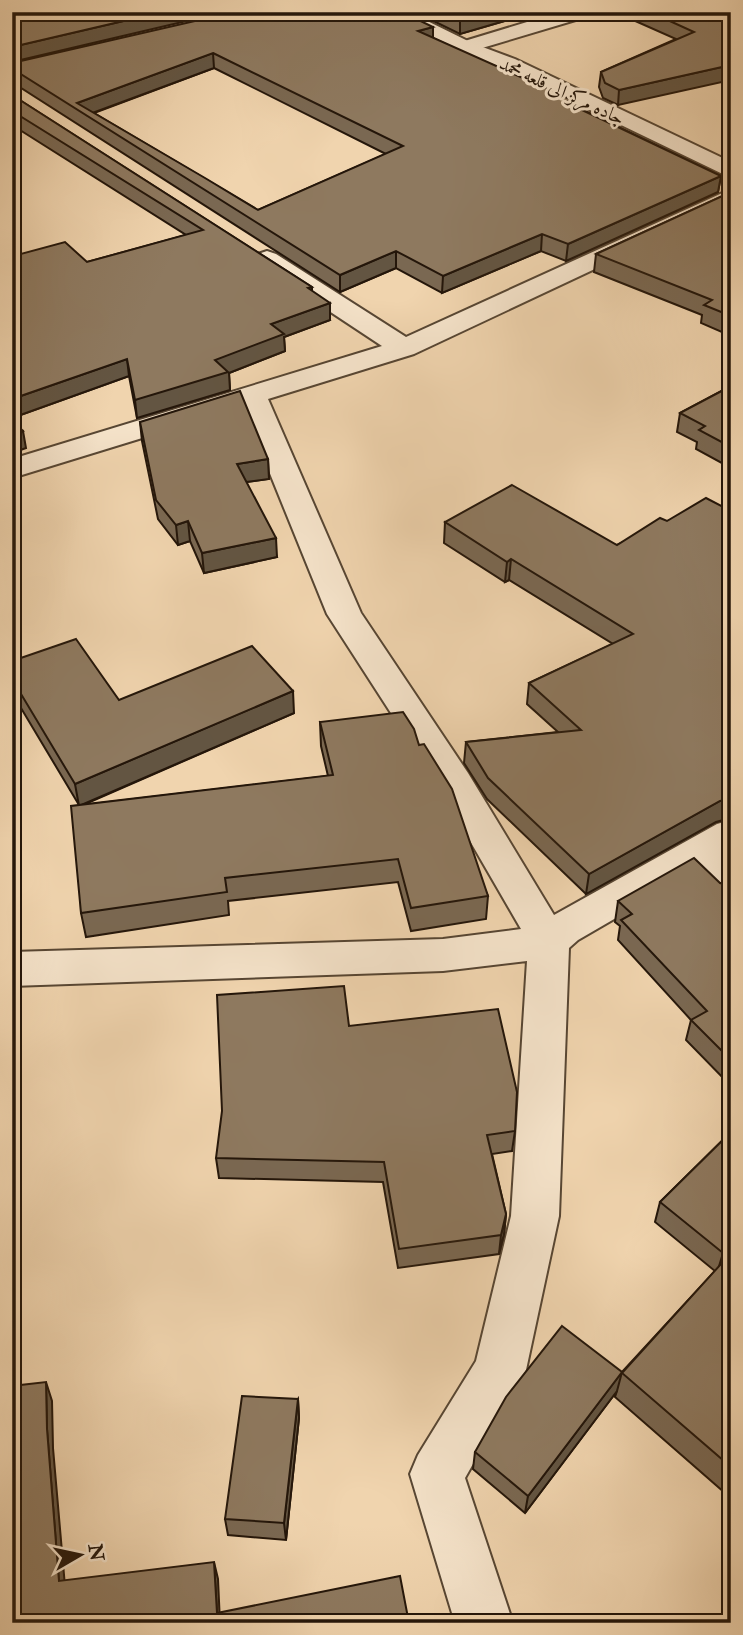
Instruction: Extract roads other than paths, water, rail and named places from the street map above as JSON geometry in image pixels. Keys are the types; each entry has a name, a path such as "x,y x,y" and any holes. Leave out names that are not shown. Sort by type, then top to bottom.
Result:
{"street":[{"name":"جاده مرکز الی قلعه محمد","path":"393,12 465,47 508,63 731,171"},
{"path":"465,47 582,12"},
{"path":"12,469 404,348 731,196"},
{"path":"243,244 404,348"},
{"path":"252,395 344,614 455,782 549,942 535,1216 500,1370 437,1474 485,1621"},
{"path":"12,969 443,955 549,942 563,929 731,834"},
{"path":"694,855 731,891"}]}
